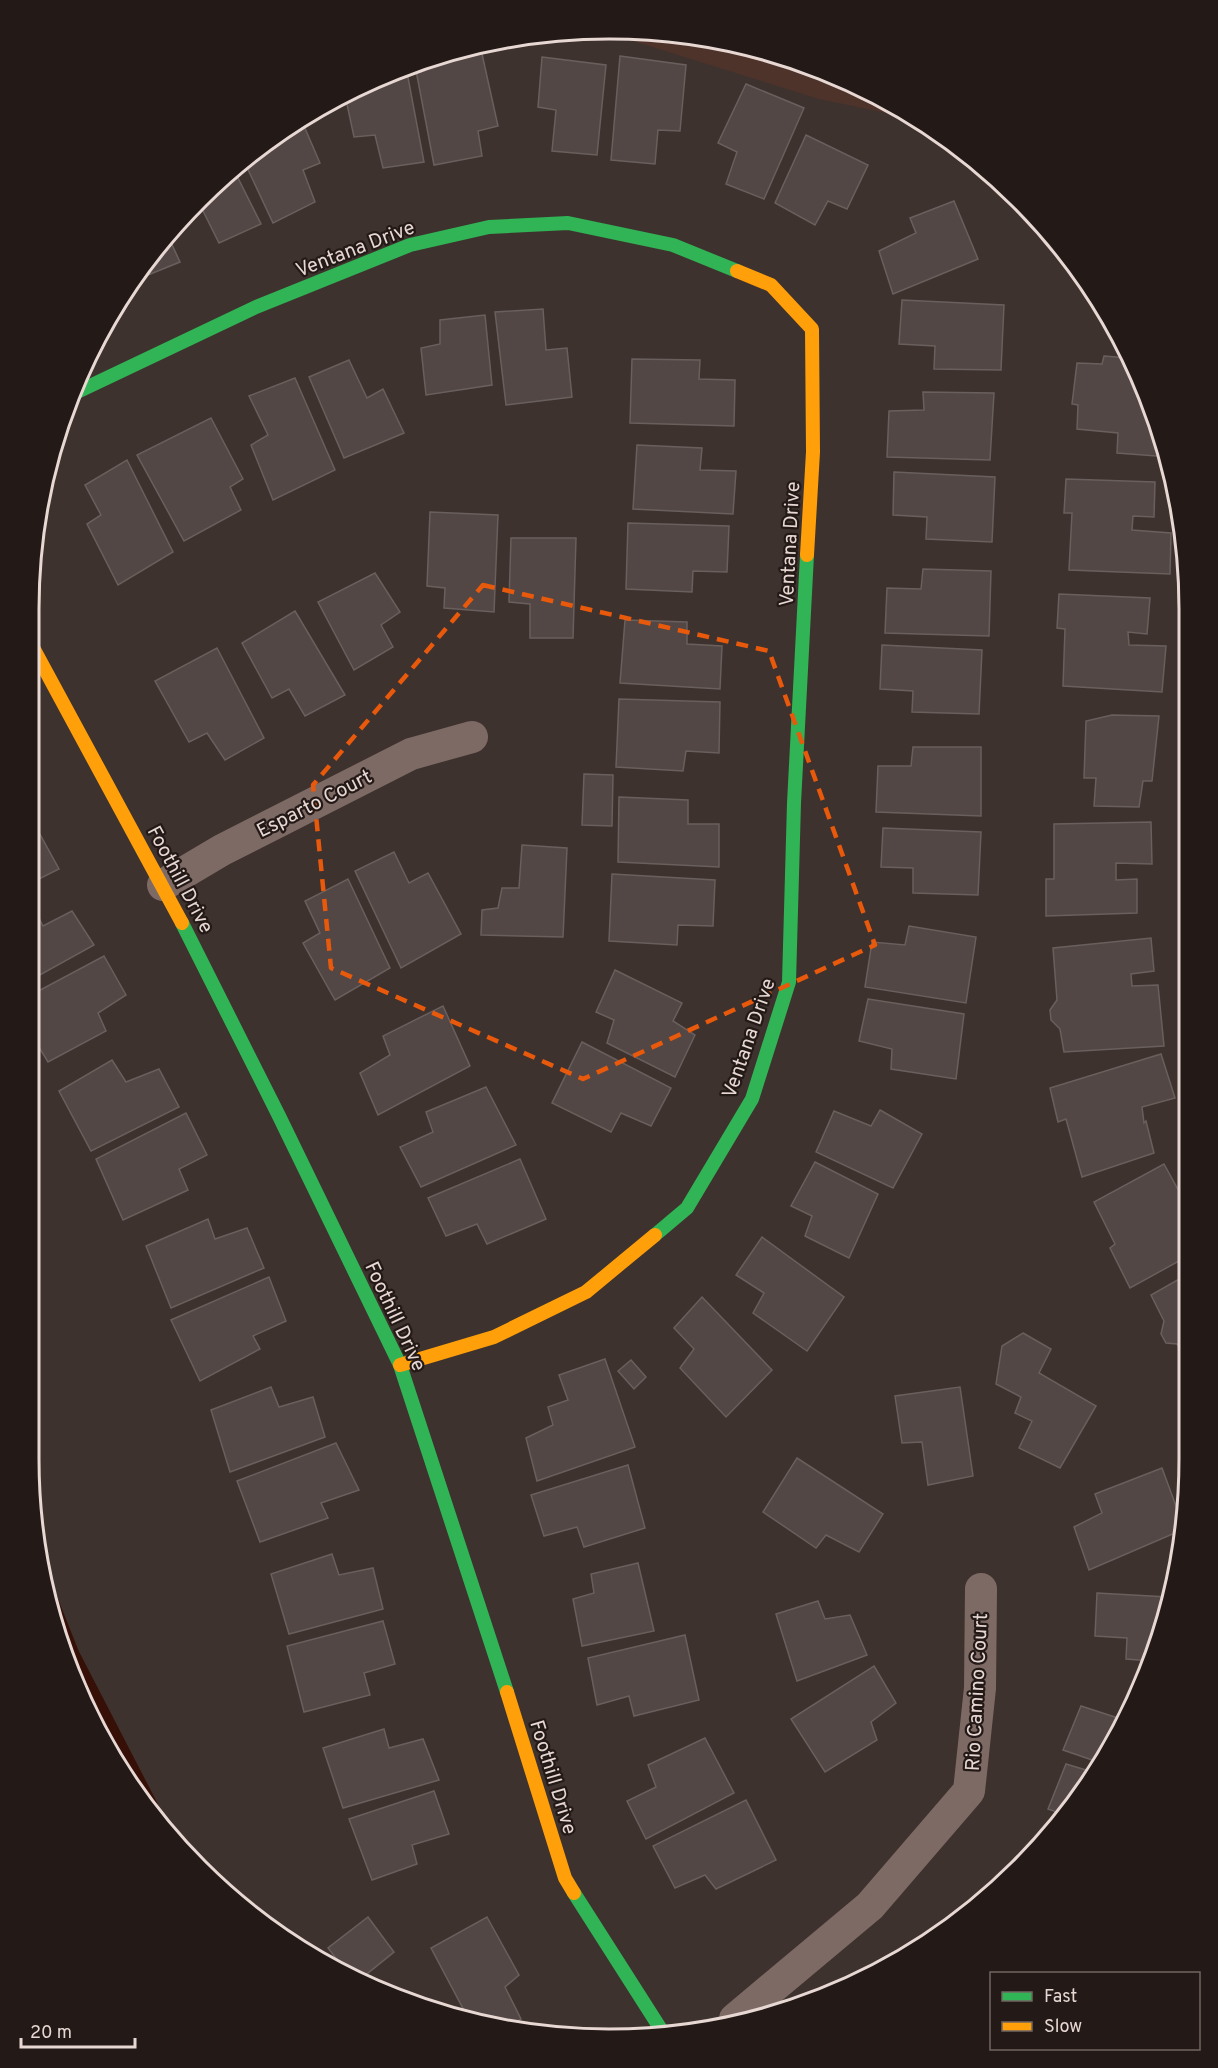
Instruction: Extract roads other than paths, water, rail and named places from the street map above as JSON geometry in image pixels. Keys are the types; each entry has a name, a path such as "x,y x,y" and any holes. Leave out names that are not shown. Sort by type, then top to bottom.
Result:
{"street":[{"name":"Ventana Drive","path":"83,389 278,298 410,245 489,227 568,223 673,245 771,285 812,329 813,452 794,803 789,982 752,1099 687,1208 586,1292 494,1337 400,1365"},
{"name":"Foothill Drive","path":"39,658 163,885 400,1365 482,1611 565,1878 659,2027"},
{"name":"Esparto Court","path":"163,885 222,850 411,754 472,737"},
{"name":"Rio Camino Court","path":"742,2013 870,1906 969,1791 980,1688 981,1589"}],"waterway":[{"path":"73,1654 140,1784"}]}
